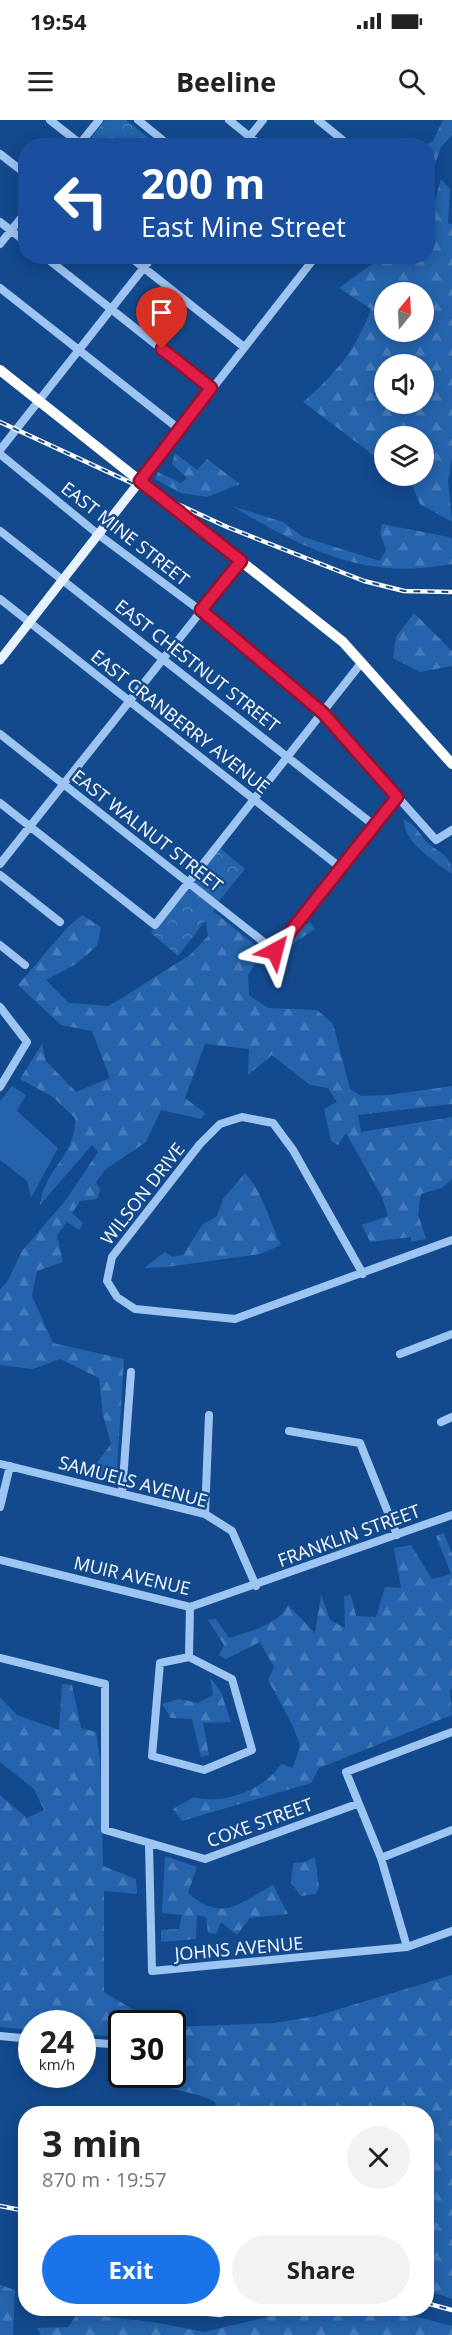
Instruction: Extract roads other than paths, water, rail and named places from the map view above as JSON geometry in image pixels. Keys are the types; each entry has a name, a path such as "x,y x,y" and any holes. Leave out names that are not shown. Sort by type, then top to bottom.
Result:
{"highway":[{"path":"0,370 342,642 452,764"}],"main road":[{"path":"0,660 140,481"}],"street":[{"path":"50,120 72,138"},
{"path":"85,138 99,120"},
{"path":"138,120 160,138"},
{"path":"229,120 251,138"},
{"path":"249,136 263,120"},
{"path":"318,120 340,138"},
{"path":"0,154 18,168"},
{"path":"0,222 18,236"},
{"path":"0,244 18,222"},
{"path":"54,264 211,388"},
{"path":"139,264 244,347"},
{"path":"0,452 147,264"},
{"path":"140,481 309,264"},
{"path":"0,288 179,429"},
{"name":"EAST MINE STREET","path":"0,452 99,535 201,610 323,713 436,840 452,830"},
{"name":"EAST CHESTNUT STREET","path":"0,531 375,826"},
{"path":"0,864 241,561"},
{"name":"EAST CRANBERRY AVENUE","path":"0,598 341,868"},
{"path":"0,803 155,925 362,662"},
{"name":"EAST WALNUT STREET","path":"0,734 275,951 341,868"},
{"path":"341,868 397,797"},
{"path":"0,875 60,922"},
{"path":"0,947 25,965"},
{"path":"0,1007 27,1042 0,1087"},
{"name":"WILSON DRIVE","path":"363,1274 293,1150 273,1123 242,1117 220,1124 200,1144 112,1257 107,1281 117,1297 135,1309 235,1319 363,1274 452,1240"},
{"path":"400,1354 452,1334"},
{"path":"122,1494 131,1372"},
{"path":"205,1514 208,1415"},
{"path":"441,1422 452,1417"},
{"path":"290,1431 360,1443 397,1535"},
{"name":"SAMUELS AVENUE","path":"0,1464 205,1514 232,1531 256,1586"},
{"path":"0,1508 10,1466"},
{"name":"FRANKLIN STREET","path":"256,1586 452,1515"},
{"name":"MUIR AVENUE","path":"0,1560 190,1607 256,1586"},
{"path":"189,1657 190,1607"},
{"path":"189,1657 232,1679 252,1750 204,1770 153,1756 160,1663 189,1657"},
{"name":"COXE STREET","path":"0,1658 105,1684 105,1830 205,1860 357,1804"},
{"path":"407,1947 381,1858 357,1804 346,1772 452,1732"},
{"path":"381,1858 452,1830"},
{"name":"JOHNS AVENUE","path":"149,1845 152,1971 407,1947 452,1931"},
{"path":"0,2036 18,2038"}],"railway":[{"path":"0,422 227,527 364,581 404,591 452,592"},
{"path":"0,2206 18,2209"},
{"path":"434,2305 452,2310"}]}
